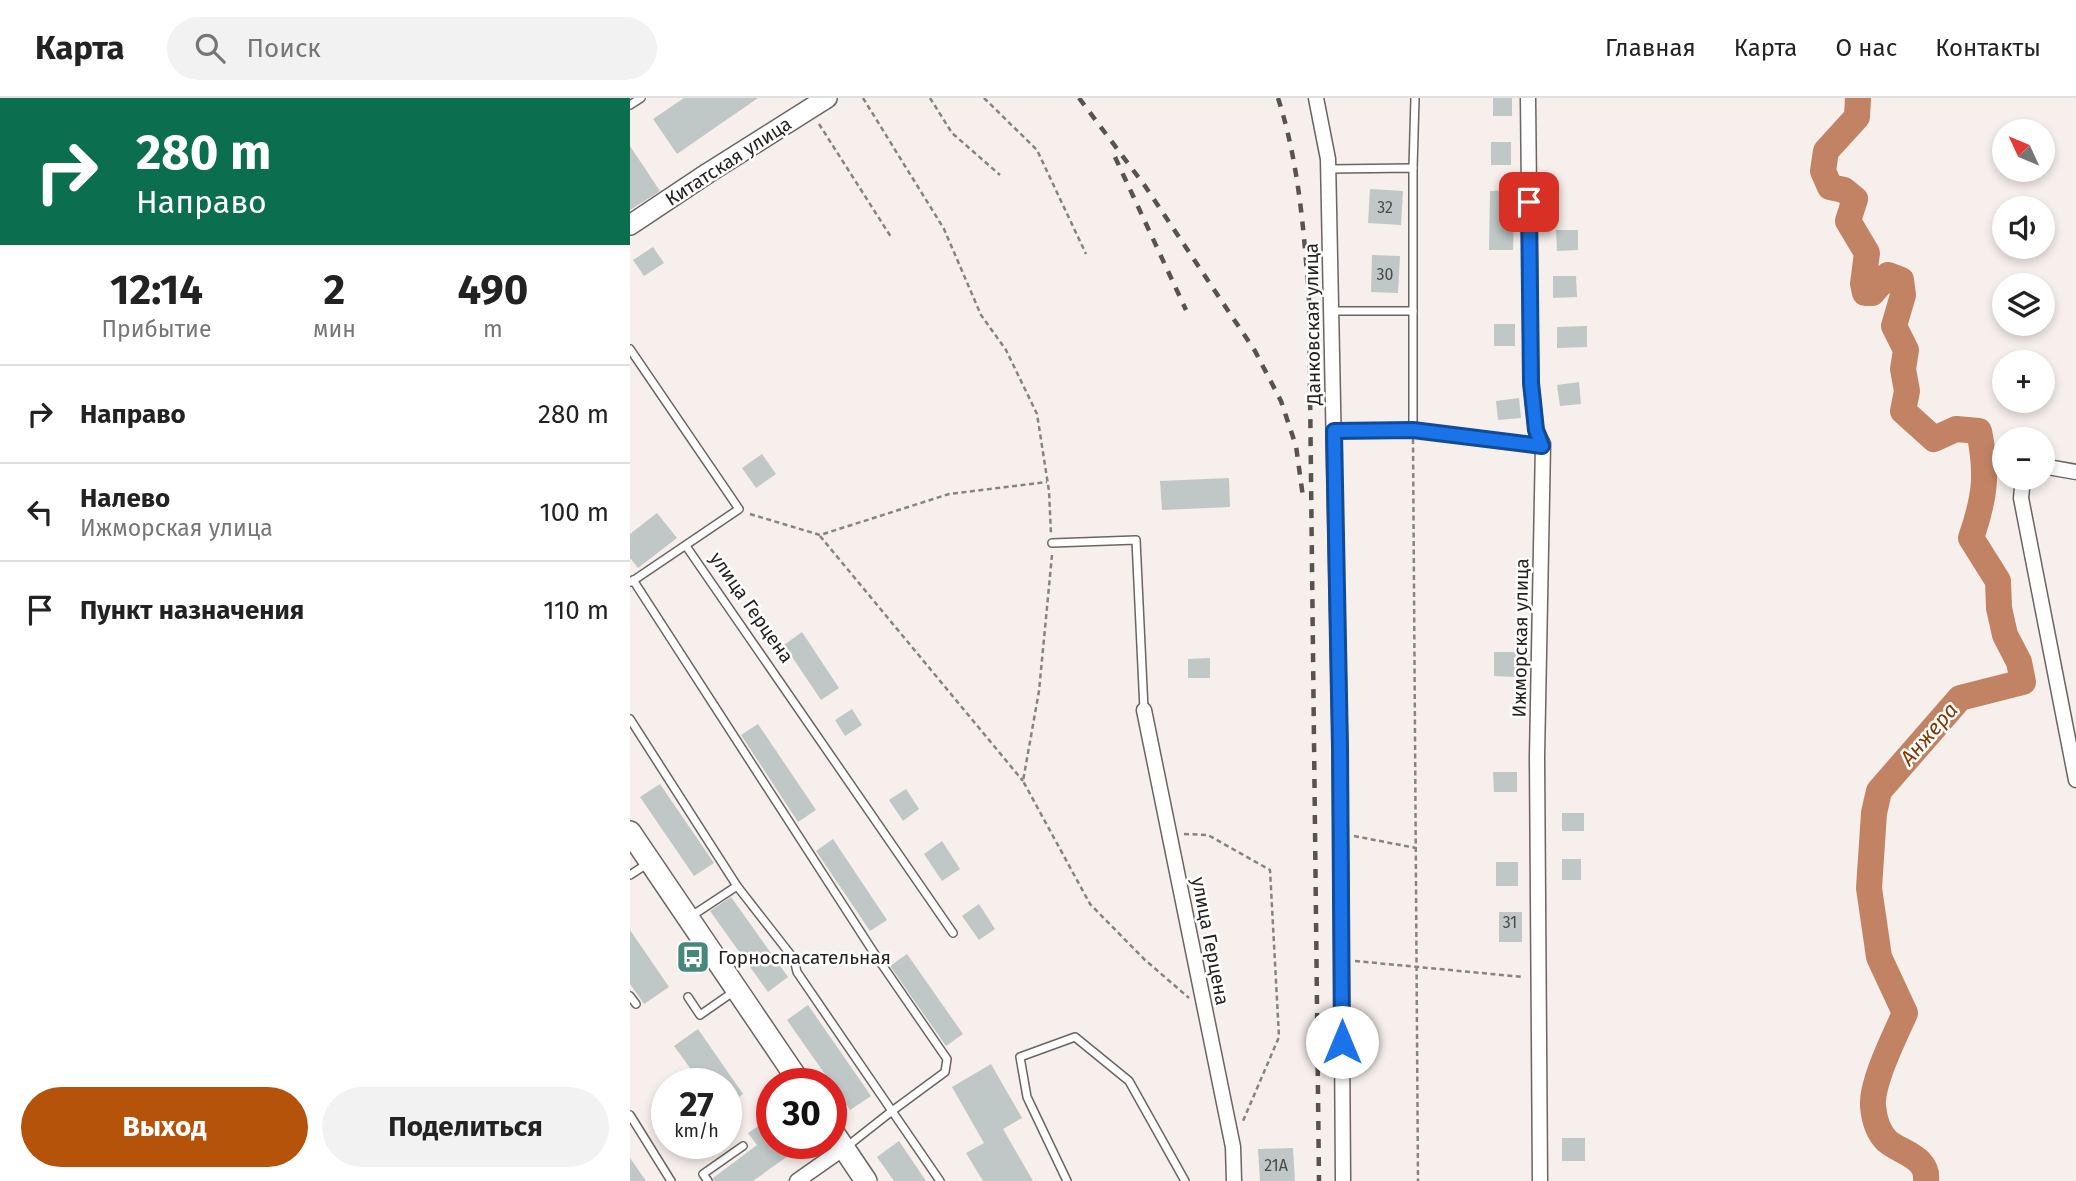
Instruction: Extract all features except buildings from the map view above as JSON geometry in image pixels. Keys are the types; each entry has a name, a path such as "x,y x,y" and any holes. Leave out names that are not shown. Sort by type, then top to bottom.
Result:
{"main road":[{"path":"630,832 790,1068"},
{"path":"847,1152 866,1181"}],"street":[{"name":"Китатская улица","path":"630,225 827,98"},
{"name":"Данковская улица","path":"1316,98 1328,169 1341,833 1343,1181"},
{"name":"Ижморская улица","path":"1528,98 1531,383 1536,430 1545,447 1537,757 1540,1181"},
{"path":"2055,468 2076,472"},
{"path":"2022,490 2021,498 2074,751 2076,780"},
{"name":"улица Герцена","path":"1144,710 1233,1147 1234,1181"},
{"path":"797,1181 828,1159"}],"lane":[{"path":"630,105 641,98"},
{"path":"1413,430 1415,98"},
{"path":"1328,169 1413,168"},
{"path":"1331,311 1413,311"},
{"path":"630,349 738,510 632,582 947,1059 945,1072 847,1146"},
{"path":"1334,431 1413,430 1545,447"},
{"path":"1052,543 1136,540 1144,710"},
{"name":"улица Герцена","path":"687,546 953,933"},
{"path":"630,719 737,886 794,959 797,972 940,1181"},
{"path":"630,875 650,862"},
{"path":"689,919 737,886"},
{"path":"688,997 700,1016 737,990"},
{"path":"630,996 636,1004"},
{"path":"1067,1181 1027,1097 1020,1057 1075,1037 1129,1081 1185,1181"},
{"path":"630,1115 671,1181"},
{"path":"708,1181 703,1174 743,1146"}],"path":[{"path":"863,98 944,229 981,316 1006,350 1037,414 1047,482 1052,558 1039,691 1023,781"},
{"path":"930,98 951,133 1000,175"},
{"path":"984,98 1037,150 1086,254"},
{"path":"809,109 891,237"},
{"path":"1413,430 1418,1181"},
{"path":"820,535 949,494 1047,482"},
{"path":"738,510 820,535 1023,781 1090,904 1144,959 1206,1013"},
{"path":"1341,833 1416,848"},
{"path":"1169,834 1208,835 1270,870 1279,1037 1233,1147"},
{"path":"1342,959 1539,978"}],"waterway":[{"name":"Анжера","path":"1858,98 1857,117 1826,151 1823,171 1830,187 1844,190 1855,199 1848,221 1867,253 1863,284 1865,293 1872,293 1888,275 1901,280 1903,295 1894,326 1906,350 1903,369 1907,391 1903,411 1934,439 1956,429 1979,431 1984,461 1984,486 1971,538 1998,581 1999,608 2005,635 2019,662 2023,682 1960,698 1879,791 1874,813 1869,888 1879,957 1905,1013 1876,1085 1873,1096 1874,1111 1877,1125 1884,1137 1919,1161 1926,1173 1926,1181"}],"railway":[{"path":"1079,98 1145,186 1255,351 1281,401 1296,446 1303,497"},
{"path":"1278,98 1296,173 1309,300 1319,1181"},
{"path":"1115,157 1186,310"}],"place":[{"name":"Горноспасательная","path":"693,957"}],"route":[{"path":"1342,1042 1334,431 1413,430 1542,446 1536,430 1531,383 1529,202"}]}
